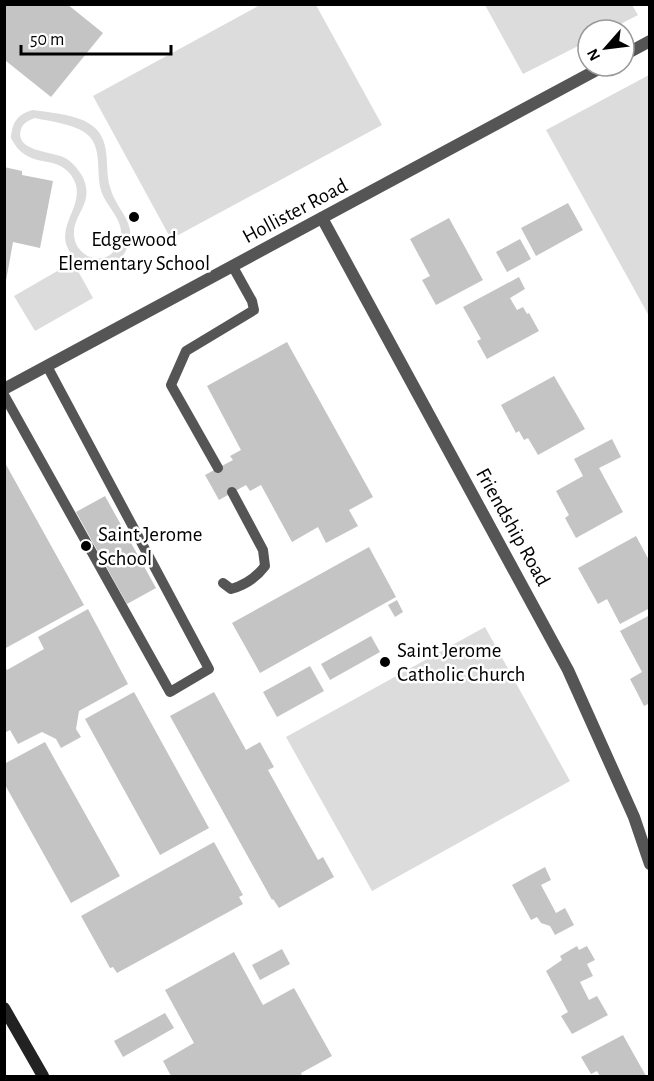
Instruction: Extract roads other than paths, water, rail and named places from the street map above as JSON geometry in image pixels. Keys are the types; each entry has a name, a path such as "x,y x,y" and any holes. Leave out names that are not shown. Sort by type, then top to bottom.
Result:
{"main road":[{"path":"4,1008 43,1077"}],"street":[{"path":"636,49 650,41"},
{"name":"Hollister Road","path":"4,389 582,78"},
{"name":"Friendship Road","path":"322,218 568,670 634,817 650,864"}],"lane":[{"path":"218,468 171,384 186,351 254,310 252,301 233,267"},
{"path":"4,395 170,692 209,669 47,366"},
{"path":"223,583 231,589 240,587 256,577 265,567 263,550 232,492"}],"place":[{"name":"Edgewood Elementary School","path":"134,217"},
{"name":"Saint Jerome School","path":"86,546"},
{"name":"Saint Jerome Catholic Church","path":"385,662"}]}
